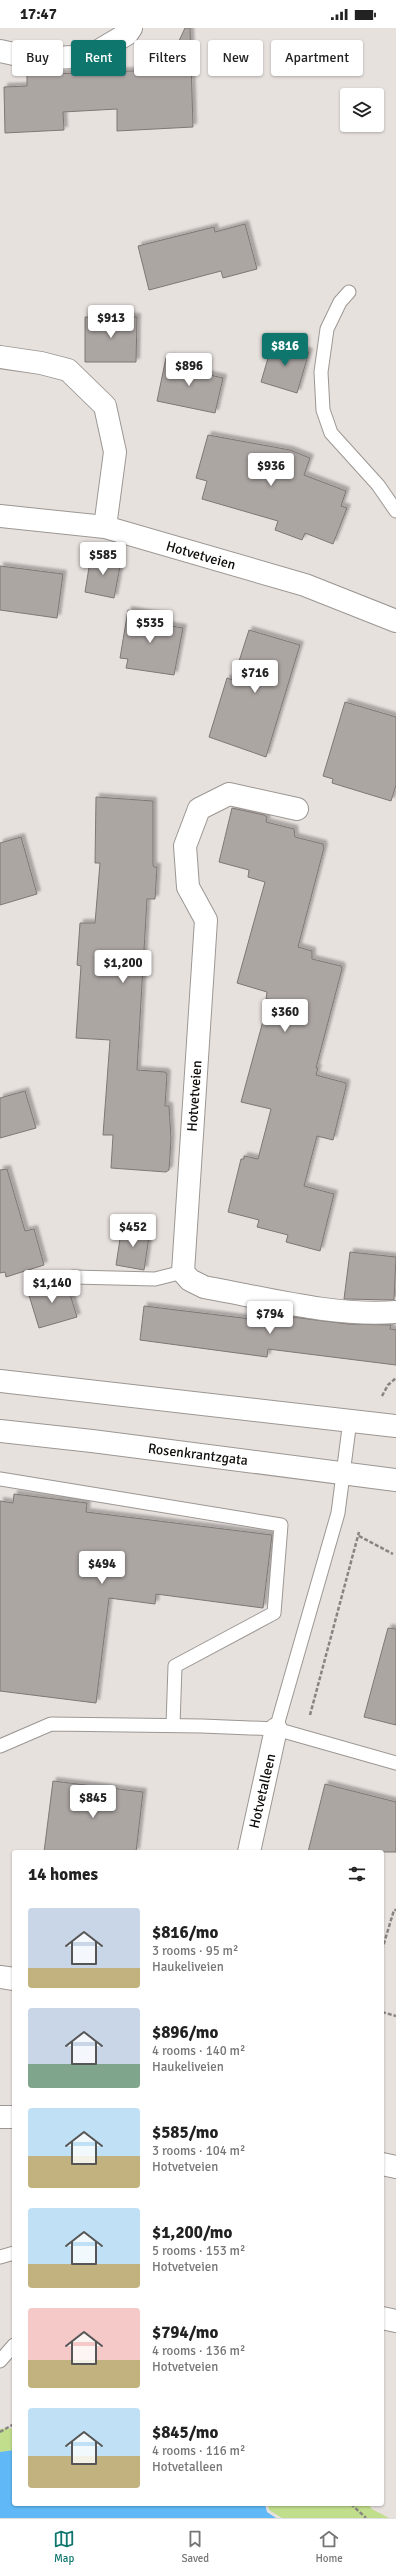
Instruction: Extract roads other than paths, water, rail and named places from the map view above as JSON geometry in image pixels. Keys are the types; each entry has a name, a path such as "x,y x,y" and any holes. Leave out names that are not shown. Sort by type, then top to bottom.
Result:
{"street":[{"path":"0,51 37,60 90,56 127,34 131,28"},
{"path":"0,356 41,363 68,370 105,406 115,452 105,527"},
{"name":"Hotvetveien","path":"0,516 105,527 305,585 396,622"},
{"name":"Hotvetveien","path":"183,1272 206,920 188,887 185,846 199,809 229,794 297,809"},
{"path":"183,1272 190,1280 204,1287 326,1308 375,1314 396,1312"},
{"path":"0,1381 396,1426"},
{"name":"Rosenkrantzgata","path":"0,1431 344,1472 396,1480"},
{"name":"Hotvetalleen","path":"249,1850 276,1730"},
{"path":"0,1977 12,1979"},
{"path":"0,2117 12,2117"},
{"path":"384,2164 396,2167"},
{"path":"384,2318 396,2321"}],"lane":[{"path":"349,292 340,302 327,329 321,372 322,410 332,433 378,485 396,511"},
{"path":"73,1277 155,1279 183,1272"},
{"path":"276,1730 338,1513 350,1420"},
{"path":"0,1479 281,1525 274,1613 175,1666 173,1725"},
{"path":"0,1746 50,1724 173,1725 276,1730 396,1763"},
{"path":"0,2257 12,2254"},
{"path":"0,2361 12,2347"}],"water":[{"path":"12,2450 12,2506 266,2506 267,2512 276,2518 0,2518 0,2452"}]}
